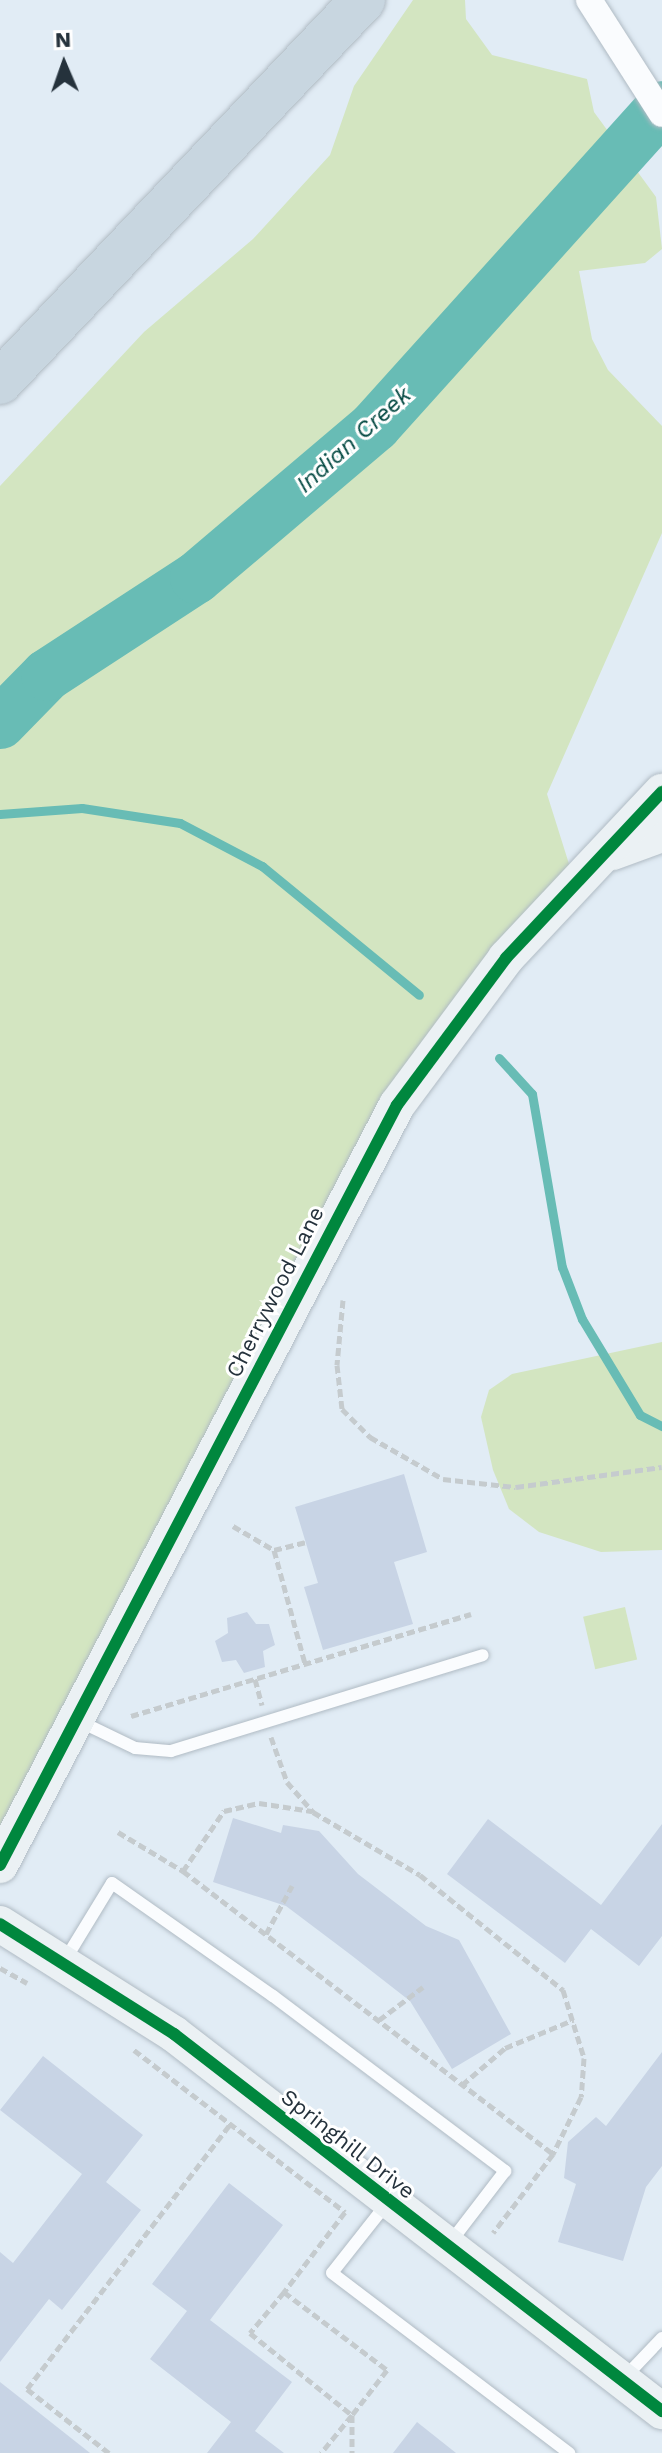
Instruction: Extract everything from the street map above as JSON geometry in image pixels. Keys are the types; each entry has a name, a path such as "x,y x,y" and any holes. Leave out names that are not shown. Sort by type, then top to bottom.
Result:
{"highway":[{"path":"0,382 363,0"}],"street":[{"path":"589,0 626,49 662,114"},
{"name":"Cherrywood Lane","path":"0,1865 397,1105 506,958 613,852 645,803 662,792"},
{"name":"Cherrywood Lane","path":"613,852 662,834"},
{"name":"Springhill Drive","path":"0,1924 65,1960 252,2095 662,2411"}],"lane":[{"path":"76,1720 154,1752 267,1722 483,1655"},
{"path":"65,1960 112,1883 273,1996 505,2171 448,2246"},
{"path":"389,2201 332,2273 569,2453"},
{"path":"622,2380 662,2338"}],"path":[{"path":"343,1300 337,1365 342,1409 370,1437 443,1479 516,1487 662,1467"},
{"path":"233,1526 274,1550 305,1663"},
{"path":"274,1550 305,1542"},
{"path":"131,1716 471,1614"},
{"path":"255,1679 287,1782 313,1812"},
{"path":"183,1871 224,1811 259,1803 313,1812 385,1851 552,1977 573,2020 586,2077 553,2154 493,2233"},
{"path":"118,1832 183,1871 553,2154"},
{"path":"266,1934 292,1886"},
{"path":"0,1968 36,1987"},
{"path":"379,2020 423,1987"},
{"path":"462,2085 505,2048 573,2020"},
{"path":"123,2043 345,2212 250,2333 352,2415"},
{"path":"109,2453 103,2445 27,2389 252,2095"},
{"path":"284,2292 387,2370 321,2453"},
{"path":"352,2415 352,2453"},
{"path":"95,2453 103,2445"}],"green space":[{"path":"413,0 465,0 466,19 492,55 587,79 594,112 656,197 662,249 645,263 579,271 592,339 608,370 662,426 662,533 547,794 575,883 455,1022 0,1865 0,486 144,332 253,239 330,155 354,86"},
{"path":"662,1342 662,1550 601,1552 539,1532 509,1509 493,1470 481,1417 489,1390 512,1374"},
{"path":"625,1607 637,1660 595,1669 583,1617"}],"building":[{"path":"404,1474 427,1552 394,1562 413,1624 323,1650 304,1587 318,1583 295,1507"},
{"path":"247,1612 256,1624 269,1624 275,1645 263,1651 265,1667 244,1673 236,1660 222,1662 215,1641 228,1633 227,1618"},
{"path":"233,1818 281,1833 283,1825 319,1831 358,1874 426,1926 459,1940 511,2034 452,2069 410,2001 286,1906 213,1882"},
{"path":"488,1819 601,1905 662,1824 662,1936 639,1966 591,1929 565,1963 447,1874"},
{"path":"662,2052 662,2166 646,2187 623,2261 558,2242 576,2184 564,2178 568,2142 596,2117 606,2126"},
{"path":"43,2056 143,2135 106,2182 141,2210 62,2310 49,2299 0,2362 0,2252 13,2263 82,2174 0,2110"},
{"path":"229,2183 283,2225 210,2320 292,2382 255,2431 284,2453 207,2453 231,2422 150,2359 187,2311 152,2284"},
{"path":"0,2382 28,2404 90,2453 0,2453"},
{"path":"417,2422 456,2453 393,2453"}],"waterway":[{"name":"Indian Creek","path":"0,723 47,675 196,578 375,426 662,107"},
{"path":"0,814 82,808 180,823 262,866 419,995"},
{"path":"499,1058 532,1094 562,1267 582,1319 640,1415 662,1426"}],"cycle path":[{"path":"0,1865 397,1105 506,958 662,792"},
{"path":"0,1924 174,2034 662,2411"}]}
